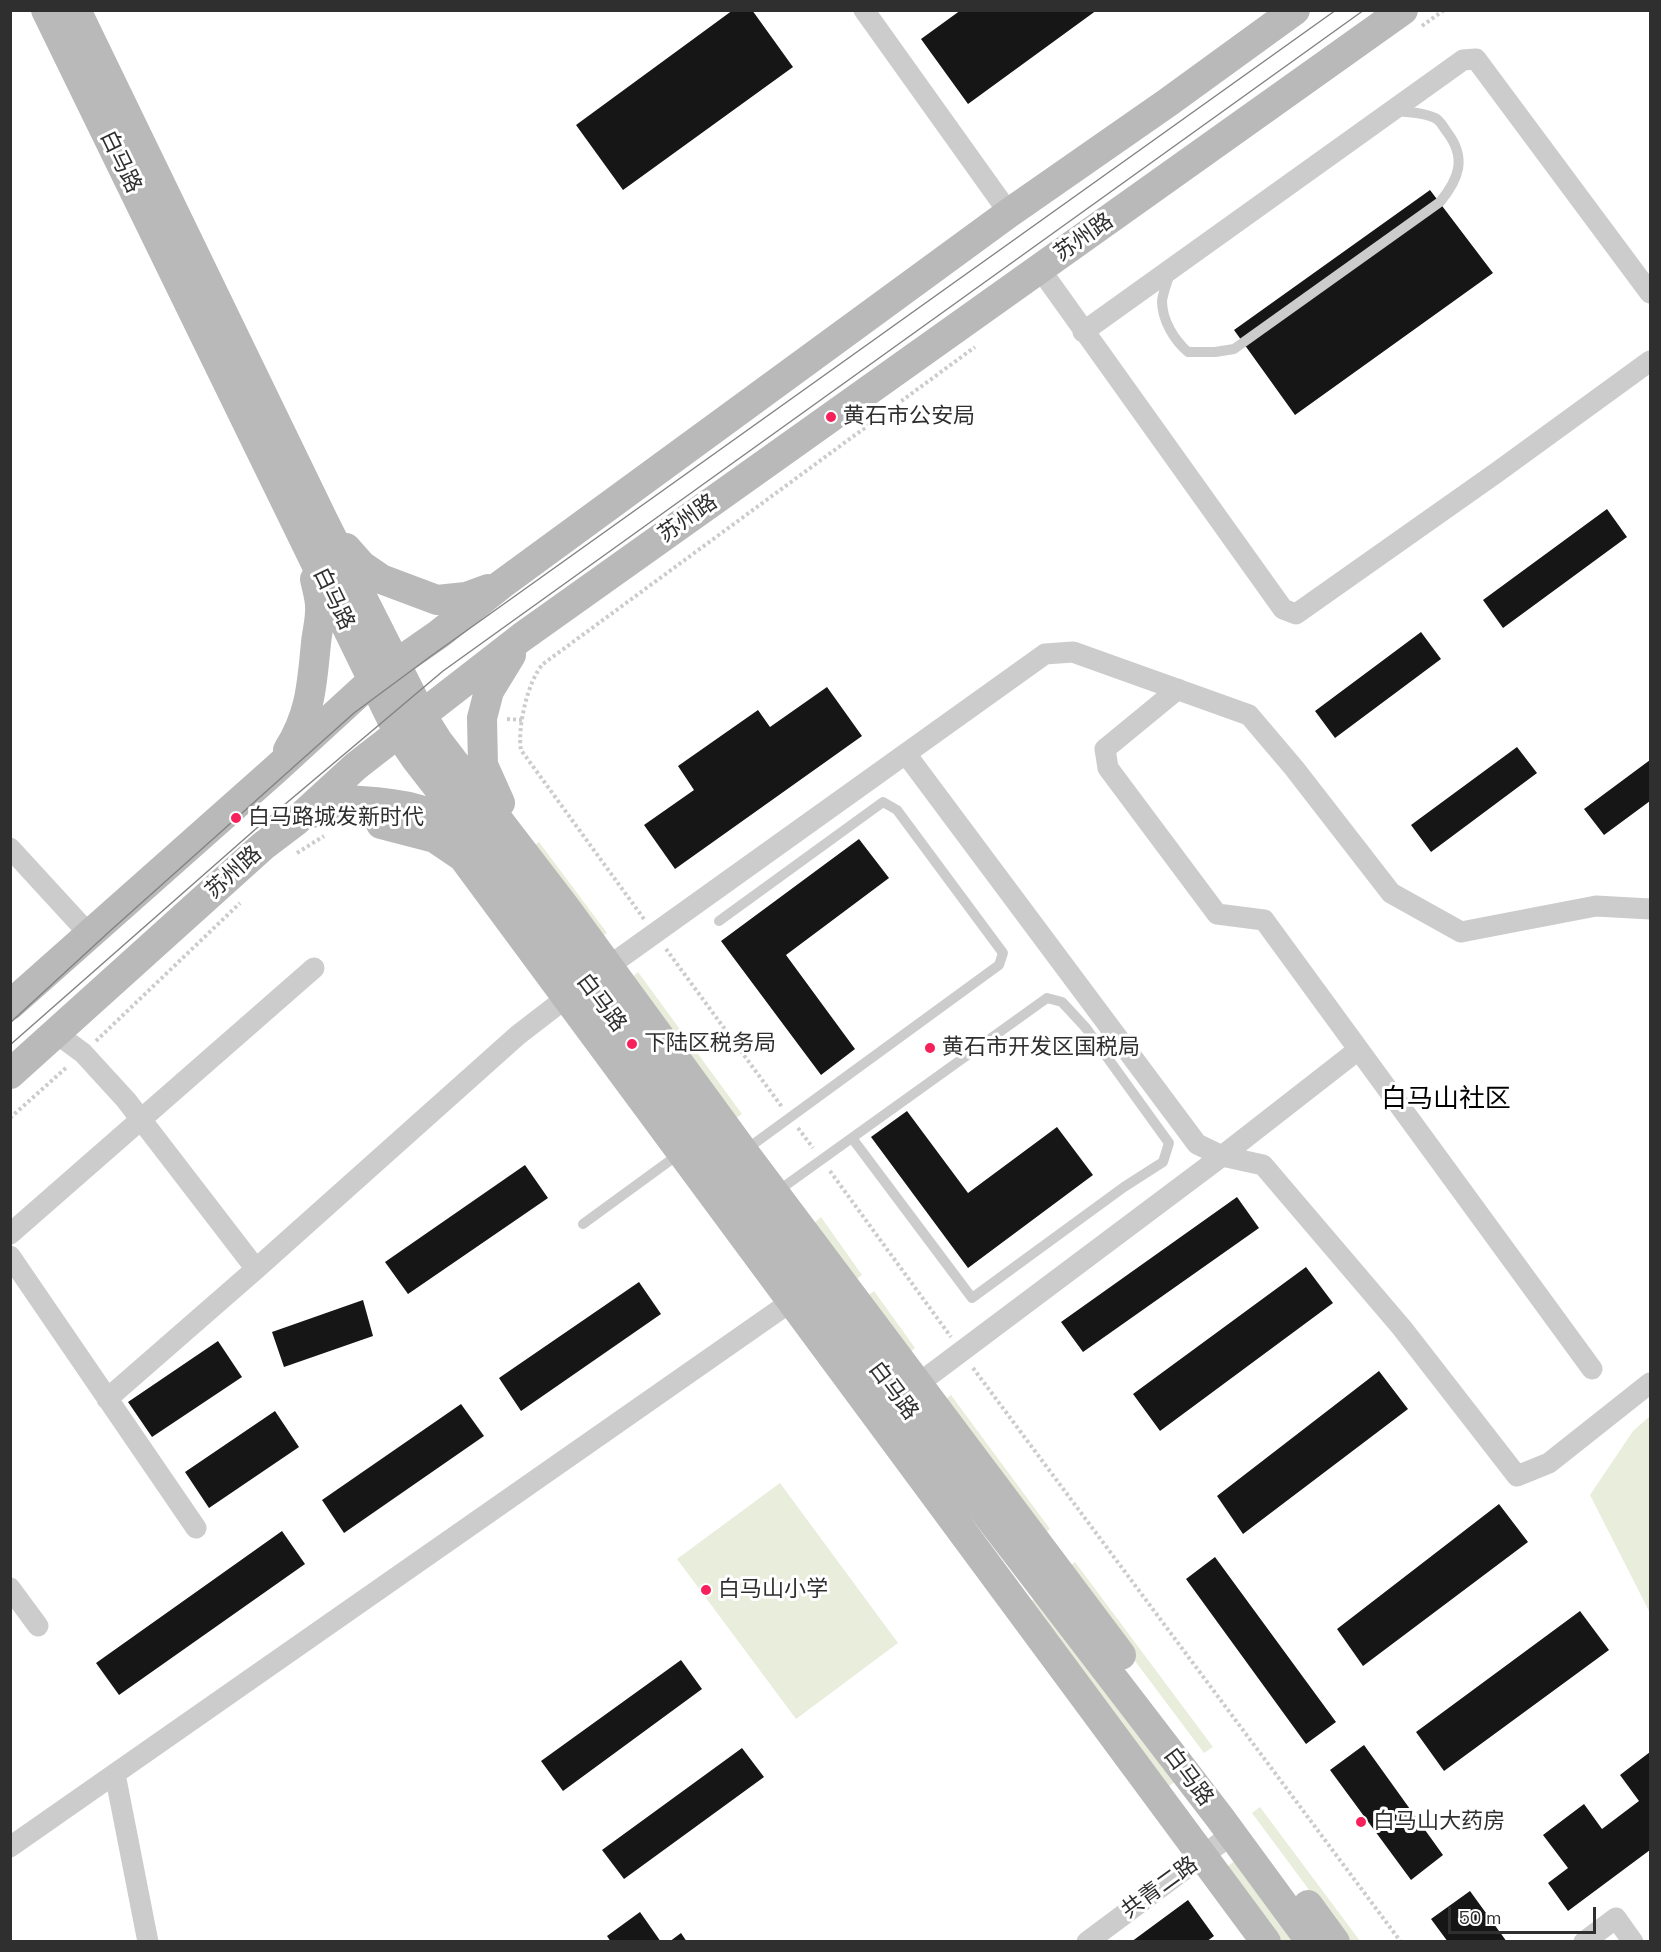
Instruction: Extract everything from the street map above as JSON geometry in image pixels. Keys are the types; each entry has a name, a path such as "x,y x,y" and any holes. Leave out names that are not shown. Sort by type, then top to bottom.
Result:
{"street":[{"name":"白马路","path":"46,10 385,672 411,725 416,759 504,872 691,1145"},
{"name":"白马路","path":"76,10 312,527"},
{"path":"864,10 1009,213"},
{"path":"10,1005 385,672 1009,213 1167,103 1294,10"},
{"name":"苏州路","path":"10,1074 263,846 296,821 356,766 522,637 1040,269 1409,21"},
{"path":"1083,332 1463,60 1476,59 1650,293"},
{"path":"1040,269 1283,609 1296,614 1650,361"},
{"path":"312,527 381,579 437,600 466,597 502,584"},
{"path":"276,769 300,731 309,705 314,677 321,609 314,570 312,527"},
{"path":"511,837 503,809 483,765 482,718 489,691 522,637"},
{"path":"609,966 1045,654 1073,652 1249,715 1294,768 1391,893 1461,932 1596,906 1650,909"},
{"path":"1178,689 1105,749 1108,768 1217,914 1264,920 1592,1369"},
{"name":"白马路","path":"411,725 437,740 511,837 1335,1941"},
{"path":"906,754 1197,1144 1222,1156 1263,1166 1402,1328 1517,1476 1550,1463 1650,1383"},
{"path":"296,821 342,800 386,802 410,807 433,815 460,830 504,872"},
{"path":"381,824 435,838 463,857 566,998 691,1145 802,1293 1266,1941"},
{"path":"10,848 89,934"},
{"path":"10,1234 314,968"},
{"path":"107,1399 518,1035 566,998"},
{"path":"57,1034 83,1053 142,1120 256,1269"},
{"path":"918,1384 1222,1156 1358,1050"},
{"path":"10,1256 196,1528"},
{"name":"白马路","path":"802,1293 1232,1834 1311,1941"},
{"path":"10,1847 802,1293"},
{"path":"10,1588 38,1626"},
{"path":"115,1774 148,1941"},
{"name":"共青二路","path":"1087,1941 1232,1834"},
{"path":"1584,1941 1616,1918 1633,1941"}],"lane":[{"path":"1171,269 1162,301 1169,328 1176,341 1188,352 1234,349 1440,202 1454,186 1459,167 1456,143 1437,118 1392,111"},
{"path":"719,921 883,802 897,810 1003,953 999,965 744,1151"},
{"path":"775,1193 1047,998 1062,1002 1086,1028 1169,1143 1162,1162 972,1298 852,1138"},
{"path":"583,1224 691,1145"}],"path":[{"path":"1409,21 1443,10"},
{"path":"523,720 531,681 543,664 978,345"},
{"path":"296,854 333,829"},
{"path":"10,1118 83,1053 244,899"}],"green space":[{"path":"539,842 607,933 598,939 530,849"},
{"path":"638,972 742,1114 733,1120 630,979"},
{"path":"821,1217 862,1275 854,1281 813,1224"},
{"path":"874,1291 915,1348 907,1355 866,1297"},
{"path":"951,1395 1050,1529 1041,1536 943,1401"},
{"path":"1650,1416 1650,1613 1590,1495 1633,1431"},
{"path":"780,1483 898,1643 796,1719 677,1559"},
{"path":"1075,1562 1213,1747 1204,1753 1066,1569"},
{"path":"1037,1597 1175,1782 1166,1788 1028,1604"},
{"path":"1260,1807 1360,1941 1347,1941 1252,1813"},
{"path":"1234,1861 1294,1941 1281,1941 1226,1868"}],"building":[{"path":"733,10 752,10 793,67 623,190 576,125"},
{"path":"961,10 1097,10 968,104 921,39"},
{"path":"1430,190 1493,273 1295,415 1234,330"},
{"path":"1607,509 1627,537 1503,628 1483,600"},
{"path":"1421,632 1441,659 1335,738 1315,711"},
{"path":"827,687 862,736 675,869 644,825 694,790 678,766 758,710 770,727"},
{"path":"1517,747 1537,773 1431,852 1411,825"},
{"path":"1650,760 1650,801 1604,835 1584,809"},
{"path":"859,839 889,878 786,955 855,1049 821,1075 721,941"},
{"path":"907,1111 968,1193 1057,1127 1093,1175 968,1268 871,1137"},
{"path":"525,1165 548,1198 408,1294 385,1262"},
{"path":"1237,1197 1259,1228 1083,1352 1061,1322"},
{"path":"1306,1267 1333,1303 1160,1431 1133,1394"},
{"path":"639,1282 661,1314 521,1411 499,1378"},
{"path":"363,1300 373,1336 284,1367 272,1332"},
{"path":"218,1341 242,1377 152,1437 128,1402"},
{"path":"1379,1371 1408,1409 1243,1534 1217,1496"},
{"path":"461,1404 484,1436 344,1533 322,1500"},
{"path":"275,1411 299,1447 209,1508 185,1472"},
{"path":"1499,1504 1528,1542 1363,1666 1337,1629"},
{"path":"282,1531 305,1564 119,1695 96,1663"},
{"path":"1215,1557 1336,1722 1306,1744 1186,1579"},
{"path":"1580,1611 1609,1650 1444,1771 1416,1732"},
{"path":"681,1660 702,1689 563,1791 541,1761"},
{"path":"1364,1745 1443,1855 1411,1880 1330,1770"},
{"path":"742,1748 764,1777 624,1879 602,1850"},
{"path":"1650,1752 1650,1850 1568,1911 1548,1883 1568,1868 1543,1835 1584,1804 1602,1829 1639,1801 1620,1775"},
{"path":"1470,1891 1507,1942 1448,1942 1431,1919"},
{"path":"1188,1900 1214,1936 1206,1942 1131,1942"},
{"path":"640,1912 661,1942 611,1942 607,1936"},
{"path":"681,1933 687,1942 669,1942"}],"tram line":[{"path":"10,1023 354,713 1336,10"},
{"path":"10,1045 258,827 443,671 1364,10"}],"place":[{"name":"黄石市公安局","path":"831,417"},
{"name":"白马路城发新时代","path":"236,818"},
{"name":"下陆区税务局","path":"632,1044"},
{"name":"黄石市开发区国税局","path":"930,1048"},
{"name":"白马山小学","path":"706,1590"},
{"name":"白马山大药房","path":"1361,1822"}],"district":[{"name":"白马山社区","path":"1446,1100"}]}
